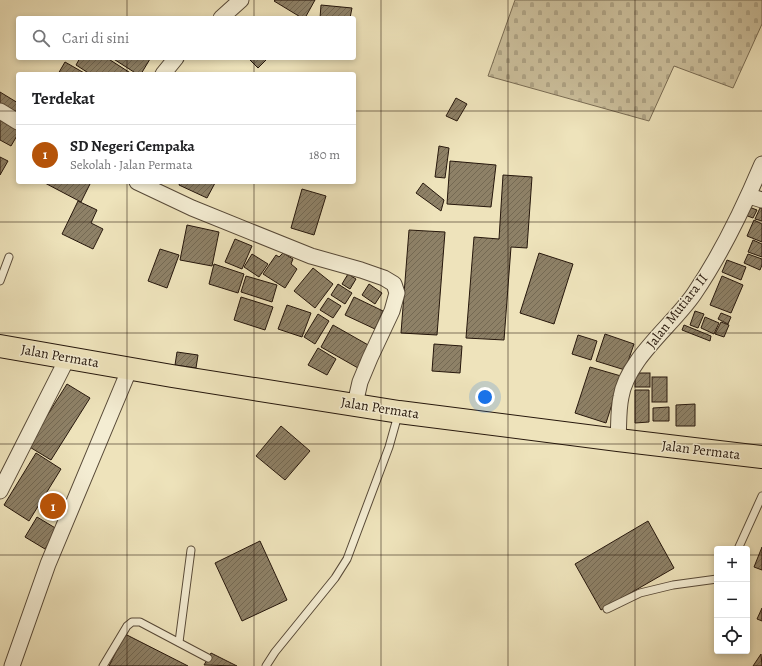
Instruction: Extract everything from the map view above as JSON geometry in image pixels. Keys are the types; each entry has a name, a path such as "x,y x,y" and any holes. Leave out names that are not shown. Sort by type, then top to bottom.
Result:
{"main road":[{"name":"Jalan Permata","path":"0,346 172,376 399,412 762,457"}],"street":[{"path":"223,16 241,0"},
{"path":"165,72 174,60"},
{"path":"0,111 16,121"},
{"name":"Jalan Mutiara II","path":"618,440 621,397 625,383 642,356 693,295 716,261 755,198 762,164"},
{"path":"140,184 192,208 310,256 362,270 384,278 394,284 397,293 392,311 360,382 355,404"},
{"path":"0,491 68,357"},
{"path":"12,666 48,564 130,368"}],"lane":[{"path":"0,281 9,257"},
{"path":"266,666 275,652 335,578 347,559 389,447 399,412"},
{"path":"739,546 762,496"},
{"path":"179,642 191,550"},
{"path":"607,609 640,593 673,585 714,579"},
{"path":"103,666 127,626 132,622 140,622 208,658"}],"green space":[{"path":"515,0 762,0 762,24 733,88 674,66 649,121 488,76"}],"building":[{"path":"315,0 306,16 299,16 274,1"},
{"path":"321,5 352,8 350,16 320,16"},
{"path":"79,60 110,60 129,72 87,72 76,65"},
{"path":"115,60 149,60 142,72 134,72"},
{"path":"250,60 266,60 258,68"},
{"path":"65,62 82,72 59,72"},
{"path":"0,92 16,102 16,117 0,107"},
{"path":"456,98 467,104 457,121 446,116"},
{"path":"0,120 16,129 16,137 11,146 0,140"},
{"path":"439,146 449,148 445,178 435,177"},
{"path":"0,157 8,161 0,175"},
{"path":"450,161 496,165 491,207 447,204"},
{"path":"503,175 532,177 527,248 511,247 504,340 466,338 474,237 499,239"},
{"path":"423,183 444,200 441,211 416,193"},
{"path":"47,184 90,184 81,202"},
{"path":"179,184 214,184 207,198"},
{"path":"302,189 326,196 314,235 291,228"},
{"path":"78,201 97,210 91,223 103,229 93,249 62,234"},
{"path":"749,207 757,210 753,218 745,215"},
{"path":"760,208 762,208 762,221 755,219"},
{"path":"754,220 762,224 762,242 747,236"},
{"path":"187,225 219,232 212,266 180,260"},
{"path":"409,230 445,232 437,335 401,333"},
{"path":"235,239 252,246 242,269 225,262"},
{"path":"753,240 762,244 762,257 748,252"},
{"path":"160,249 179,255 167,288 148,281"},
{"path":"283,253 293,259 291,264 297,269 285,288 263,274 276,255 279,257"},
{"path":"539,253 573,264 554,324 520,313"},
{"path":"252,254 268,264 259,277 244,267"},
{"path":"748,254 762,259 760,270 744,263"},
{"path":"727,260 746,267 741,280 722,272"},
{"path":"214,264 244,274 238,293 209,284"},
{"path":"313,268 333,284 315,308 294,291"},
{"path":"348,274 356,279 350,289 342,284"},
{"path":"246,276 277,285 272,302 241,292"},
{"path":"722,276 743,285 731,313 710,305"},
{"path":"338,284 352,293 345,304 331,295"},
{"path":"369,284 382,293 375,304 362,295"},
{"path":"241,297 273,307 265,330 234,320"},
{"path":"354,297 383,311 375,329 345,315"},
{"path":"328,298 341,306 333,318 320,310"},
{"path":"287,305 311,313 302,337 278,329"},
{"path":"695,311 704,314 698,328 690,325"},
{"path":"721,313 731,317 728,324 718,319"},
{"path":"318,314 329,321 315,344 304,337"},
{"path":"705,317 719,323 714,334 701,328"},
{"path":"721,322 729,325 724,337 715,334"},
{"path":"333,325 370,346 358,368 321,347"},
{"path":"684,325 711,336 710,341 682,330"},
{"path":"605,334 634,344 625,370 596,361"},
{"path":"578,335 597,341 591,360 572,354"},
{"path":"434,344 462,346 460,373 432,371"},
{"path":"318,348 336,359 327,375 308,365"},
{"path":"177,352 198,355 196,368 175,365"},
{"path":"590,367 621,376 606,423 575,413"},
{"path":"635,373 650,373 650,387 635,387"},
{"path":"652,377 667,377 667,402 652,402"},
{"path":"67,384 90,398 51,460 28,446"},
{"path":"635,390 649,390 649,422 635,423"},
{"path":"695,404 695,426 676,426 676,405"},
{"path":"669,407 669,421 653,421 653,408"},
{"path":"281,426 310,451 285,480 256,456"},
{"path":"36,453 61,469 29,521 4,505"},
{"path":"37,517 57,529 45,549 25,537"},
{"path":"648,521 674,568 601,610 575,564"},
{"path":"260,541 287,600 242,621 215,563"},
{"path":"762,547 762,570 754,567"},
{"path":"762,608 762,621 757,619"},
{"path":"125,634 188,666 109,666"},
{"path":"211,653 237,666 204,665"},
{"path":"761,654 762,666 753,666"}],"place":[{"name":"SD Negeri Cempaka","path":"53,506"}]}
